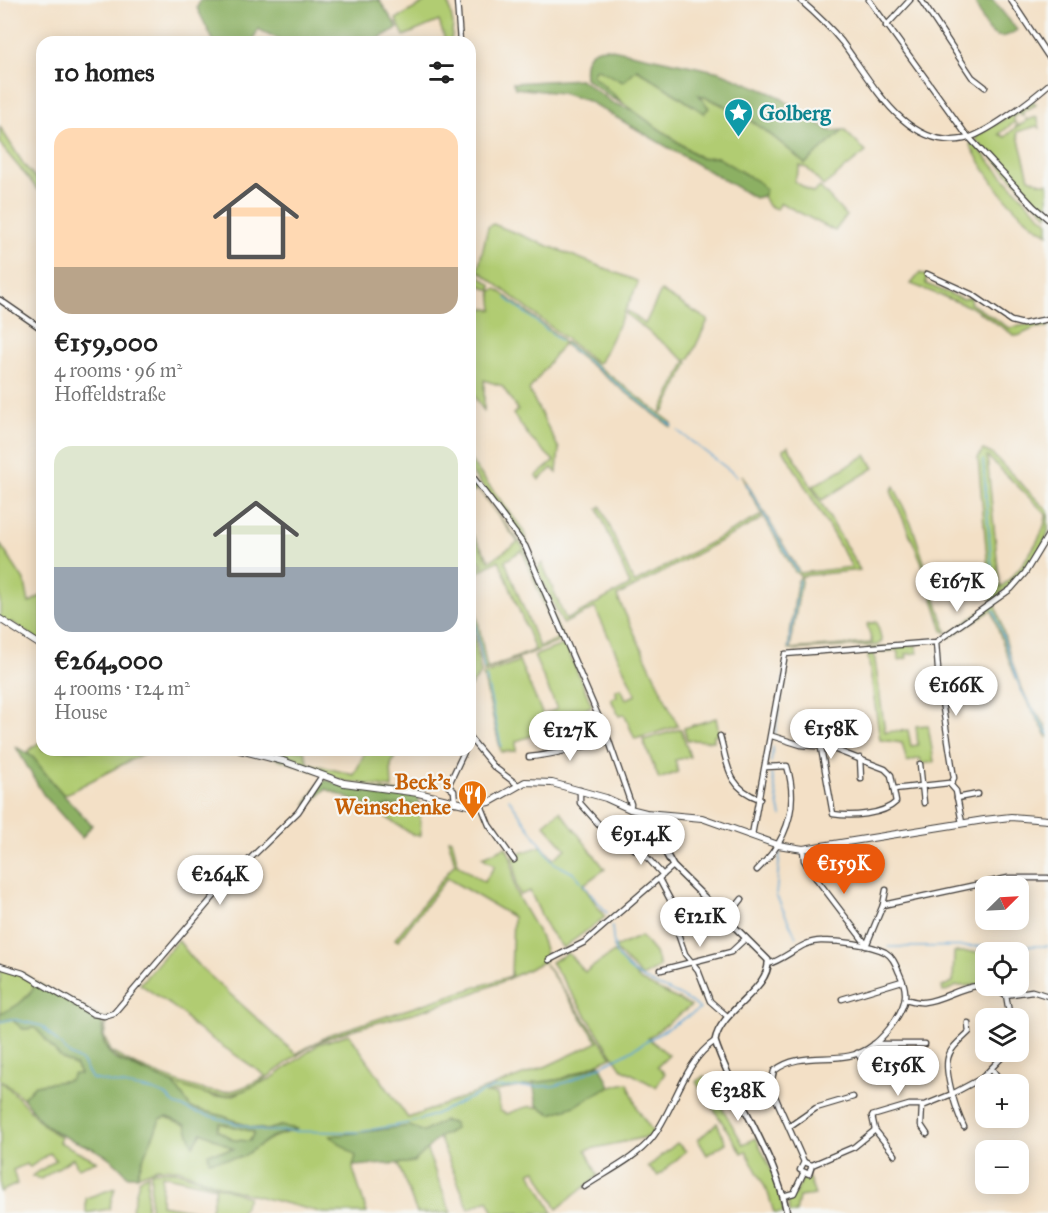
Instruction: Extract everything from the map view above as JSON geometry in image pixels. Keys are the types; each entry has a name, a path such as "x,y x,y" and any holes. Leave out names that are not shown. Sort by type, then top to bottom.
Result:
{"main road":[{"path":"0,619 36,642"},
{"path":"263,756 344,783 418,793 455,803 481,805 519,785 541,781 580,790 647,816 702,818 778,844 803,849 1011,817 1048,820"}],"street":[{"path":"457,0 460,36"},
{"path":"800,0 841,41 892,109 912,126 936,137 960,139 970,136 1033,99 1048,85"},
{"path":"869,0 886,26 970,136 1034,207 1048,219"},
{"path":"886,26 910,0"},
{"path":"921,0 972,77 985,87"},
{"path":"1011,0 1048,56"},
{"path":"927,274 973,295 1011,321 1023,324 1048,319"},
{"path":"1,300 36,325"},
{"path":"476,481 525,546 609,741 631,804 630,809"},
{"path":"752,835 785,654 936,642 1015,585 1048,535"},
{"path":"936,642 939,683 954,778 951,784 957,798 962,824"},
{"path":"720,736 733,780 744,792 760,798"},
{"path":"771,736 784,742 828,747 888,771 896,802 880,810 851,815 833,814 821,748"},
{"path":"529,757 551,756 582,746 609,741"},
{"path":"476,748 494,767 519,785"},
{"path":"455,803 454,792 448,786 462,756"},
{"path":"860,758 861,779"},
{"path":"920,764 924,803"},
{"path":"757,870 775,853 793,804 787,766 766,767"},
{"path":"0,966 23,973 93,1014 104,1016 114,1013 227,881 298,812 322,776"},
{"path":"894,789 941,782 951,784"},
{"path":"580,790 580,803 611,838 648,856 661,877 674,907 674,922 689,961 698,970 710,1001 727,1016"},
{"path":"957,798 978,794"},
{"path":"481,805 489,825 508,847 514,860"},
{"path":"629,845 647,816"},
{"path":"647,816 673,866 766,957 768,964 765,975 720,1024 715,1041 728,1075 770,1159 787,1213"},
{"path":"803,849 804,860 866,945"},
{"path":"549,960 585,942 673,866"},
{"path":"816,878 833,873 868,876"},
{"path":"883,905 1008,878 1048,878"},
{"path":"866,945 870,941 886,890"},
{"path":"726,919 742,899"},
{"path":"661,970 731,952 746,938"},
{"path":"768,964 800,947 821,940 866,945 887,953 896,965 902,981 905,999 886,1031 874,1044 839,1059 798,1059 774,1071 771,1083 773,1092 804,1162 812,1166"},
{"path":"842,999 902,981"},
{"path":"905,999 924,1002 975,987"},
{"path":"1029,991 1048,996"},
{"path":"964,1127 952,1094 948,1056 969,1032 968,1023"},
{"path":"584,1187 644,1147 662,1124 686,1078 708,1045 715,1041"},
{"path":"874,1044 925,1044"},
{"path":"857,1053 868,1068 893,1068"},
{"path":"895,1155 875,1130 872,1116 909,1105 922,1106 952,1094 992,1069 998,1062"},
{"path":"992,1069 996,1074"},
{"path":"790,1126 816,1108 854,1097"},
{"path":"922,1106 921,1125 927,1134"},
{"path":"812,1166 854,1147 875,1130"},
{"path":"803,1174 800,1168 804,1162"},
{"path":"803,1174 811,1173 812,1166"},
{"path":"783,1196 794,1193 803,1174"}],"green space":[{"path":"200,0 379,0 398,28 383,36 272,36 258,29 255,36 211,36 197,8"},
{"path":"429,0 448,0 453,24 452,36 444,36 439,21 404,36 396,19"},
{"path":"974,0 993,0 1017,30 1000,37 994,35 984,24"},
{"path":"607,48 720,72 776,95 830,131 844,130 805,164 756,124 714,101 699,95 709,108 704,113 637,69 623,82 596,68 592,75 624,104 613,99 585,78 588,56 595,50"},
{"path":"596,68 637,69 704,113 697,94 712,100 755,124 805,164 844,130 866,152 823,186 807,168 800,166 794,181 813,193 820,187 846,216 835,231 781,203 777,209 768,206 763,196 765,190 717,157 701,158 624,104 592,75"},
{"path":"580,79 613,103 632,110 700,158 717,157 760,183 766,190 763,196 755,198 588,101 561,93 515,88 513,83"},
{"path":"1033,101 1036,105 1023,111 1023,116 1020,113 1013,118 1015,122 999,134 1005,137 1017,124 1018,126 1026,122 1026,118 1027,120 1037,117 1040,128 1037,126 1017,132 1029,178 1048,183 1048,216 976,140 976,136"},
{"path":"0,127 24,165 36,178 36,188 3,148 0,142"},
{"path":"972,142 1033,209 1048,222 1048,234 1024,217 1003,195 977,158 970,145"},
{"path":"493,224 637,281 638,284 600,362 597,363 478,270 488,227"},
{"path":"920,273 926,275 926,284 962,299 972,297 970,303 1009,328 1043,322 1048,323 1048,327 1035,328 1018,336 1014,335 973,308 911,284"},
{"path":"479,275 491,285 491,291 476,283 476,278"},
{"path":"497,289 562,339 563,344 529,390 559,449 557,473 552,468 539,480 536,476 554,461 531,439 513,414 518,410 502,386 484,380 484,411 476,399 476,307 493,310 491,291"},
{"path":"661,291 708,320 690,358 686,361 626,314 628,311 645,324"},
{"path":"566,342 672,423 671,427 563,344"},
{"path":"686,361 688,363 665,410 661,412"},
{"path":"788,446 860,570 802,576 790,649 872,643 867,624 877,622 882,642 877,645 788,650 797,582 801,576 795,572 742,475 800,573 852,567 783,449"},
{"path":"983,450 992,454 1048,511 1048,531 1040,550 1016,579 991,601 978,458","holes":["987,456 1046,514 1045,523 1036,543 1014,574 1000,588"]},
{"path":"866,455 874,468 822,500 813,486"},
{"path":"476,468 523,530 536,564 517,531 476,478"},
{"path":"476,486 524,548 563,640 484,672 476,634 476,611 487,669 535,650 499,560 476,573 476,568 482,565 476,556 476,540 490,561 518,542 478,489 476,490","holes":["522,550 558,639 539,647 505,561"]},
{"path":"894,486 913,528 947,633 943,631 922,563 891,491"},
{"path":"601,506 634,583 760,516 762,519 617,596 678,726 635,739 624,714 619,716 611,699 617,696 615,690 621,688 626,699 636,695 595,608 563,624 537,570 542,563 566,620 630,585 598,509"},
{"path":"0,544 25,582 29,603 36,599 36,639 12,622 10,626 0,619"},
{"path":"995,602 1017,678 1028,701 1046,727 1048,737 1029,706 1015,676 992,610 950,637 949,634"},
{"path":"562,645 566,646 592,706 562,720 567,731 552,738 549,730 516,741 516,751 501,752 483,675 519,661 543,715 557,709 534,656"},
{"path":"916,645 918,653 906,654 907,658 899,660 897,650 874,653 885,732 908,730 911,746 918,745 916,726 928,725 934,762 922,764 920,758 907,762 902,743 880,740 867,649"},
{"path":"476,647 481,674 476,680"},
{"path":"716,718 719,733 714,735 714,741 687,740 684,728"},
{"path":"681,729 690,757 675,760 678,772 659,779 643,740"},
{"path":"36,745 36,756 139,756 64,795 27,752"},
{"path":"16,747 33,757 55,786 92,825 82,838 43,794"},
{"path":"270,756 306,756 308,763 354,775 363,756 395,756 391,765 392,788 344,781"},
{"path":"326,780 344,785 418,795 419,804 399,804 373,809 326,789 310,804 306,804 318,785"},
{"path":"399,804 419,804 421,836 413,835 373,809"},
{"path":"560,811 605,869 583,885 605,917 563,948 547,928 530,891 520,895 516,885 514,855 542,846 553,859 566,849 544,824"},
{"path":"448,839 452,839 458,865 484,882 495,866 482,857 506,847 511,860 516,892 544,945 545,961 513,977 463,997 332,1036 309,1047 253,1086 226,1095 202,1093 174,1084 116,1058 107,1048 103,1036 103,1030 108,1016 104,1036 111,1051 166,1077 199,1088 223,1092 251,1084 266,1076 193,1026 182,1013 140,984 178,940 196,963 296,1054 331,1034 511,976 513,917 447,878 398,941 395,939 455,863"},
{"path":"641,936 655,953 660,967 642,977 614,948"},
{"path":"614,952 641,981 691,1006 648,1038 669,1055 657,1067 665,1073 656,1087 621,1068 551,962 568,953 585,972"},
{"path":"954,952 975,952 975,985 957,986 943,992 942,987 953,982"},
{"path":"545,964 612,1057 562,1079 485,1093 497,1094 500,1111 507,1114 530,1106 552,1114 608,1088 628,1083 638,1110 653,1132 651,1136 586,1150 598,1176 557,1209 536,1170 530,1172 553,1213 494,1213 488,1200 469,1209 439,1137 448,1133 443,1121 424,1132 330,1136 357,1156 353,1169 367,1213 323,1213 229,1189 178,1169 157,1168 137,1176 160,1119 166,1117 186,1125 194,1145 202,1132 235,1149 209,1161 296,1129 281,1126 267,1130 250,1127 223,1116 191,1108 174,1084 215,1097 234,1095 272,1078 319,1044 349,1034 408,1118 547,1066 598,1042"},
{"path":"0,968 23,974 37,983 22,1002 0,1013"},
{"path":"37,983 102,1019 103,1041 115,1059 174,1084 191,1108 223,1116 250,1127 267,1130 281,1126 297,1129 272,1137 242,1157 209,1161 208,1153 234,1149 202,1132 193,1146 186,1125 167,1117 160,1119 137,1176 128,1176 110,1158 52,1130 36,1116 23,1098 35,1085 70,1080 73,1074 80,1074 75,1065 62,1059 35,1028 23,1029 11,1019 0,1022 0,1013 17,1005","holes":["220,1123 254,1132 250,1141 233,1140 217,1130"]},
{"path":"11,1019 23,1029 35,1028 62,1059 75,1065 80,1074 70,1080 35,1085 23,1098 0,1079 0,1022"},
{"path":"600,1064 610,1086 575,1106 551,1114 537,1105 533,1083 562,1079"},
{"path":"704,1076 743,1144 756,1138 774,1176 784,1213 774,1213 768,1193 746,1151 742,1153 696,1082"},
{"path":"0,1081 36,1118 61,1137 59,1142 97,1161 78,1168 73,1158 41,1179 32,1176 56,1160 50,1153 30,1167 26,1164 13,1170 17,1184 0,1192"},
{"path":"443,1121 454,1123 455,1129 439,1137 414,1162 353,1166 356,1156 330,1136 410,1126 424,1132"},
{"path":"220,1123 254,1132 250,1141 233,1140 217,1130"},
{"path":"717,1123 726,1143 707,1155 698,1140"},
{"path":"677,1143 686,1151 658,1176 648,1167"},
{"path":"426,1148 451,1213 417,1213 398,1164 414,1161"},
{"path":"176,1171 248,1197 241,1213 210,1213 216,1187 162,1175 161,1205 203,1212 150,1213 151,1172"},
{"path":"148,1174 146,1213 131,1213 139,1180"},
{"path":"803,1178 809,1178 815,1195 799,1197 796,1213 789,1213 788,1200 795,1195"},
{"path":"115,1188 109,1209 86,1213 86,1198"}],"waterway":[{"path":"506,298 561,341"},
{"path":"565,344 672,426"},
{"path":"678,431 737,476"},
{"path":"983,460 994,596"},
{"path":"746,483 797,571"},
{"path":"789,648 799,580"},
{"path":"994,610 1020,688 1048,734"},
{"path":"476,627 484,669"},
{"path":"775,734 787,658"},
{"path":"486,677 501,746"},
{"path":"771,762 773,747"},
{"path":"772,775 781,816"},
{"path":"509,799 554,863 575,874 607,913"},
{"path":"780,852 776,895 796,937"},
{"path":"0,1022 12,1019 42,1026 70,1055 82,1062 92,1079 155,1091 167,1096 174,1104 192,1111 263,1131 358,1132 409,1123 431,1116 492,1088 554,1086 570,1081 625,1054 700,1009 679,995 635,974 626,966 617,955 612,927"},
{"path":"888,947 1048,946"}],"place":[{"name":"Golberg","path":"738,138"},
{"name":"Beck's Weinschenke","path":"472,820"}]}
